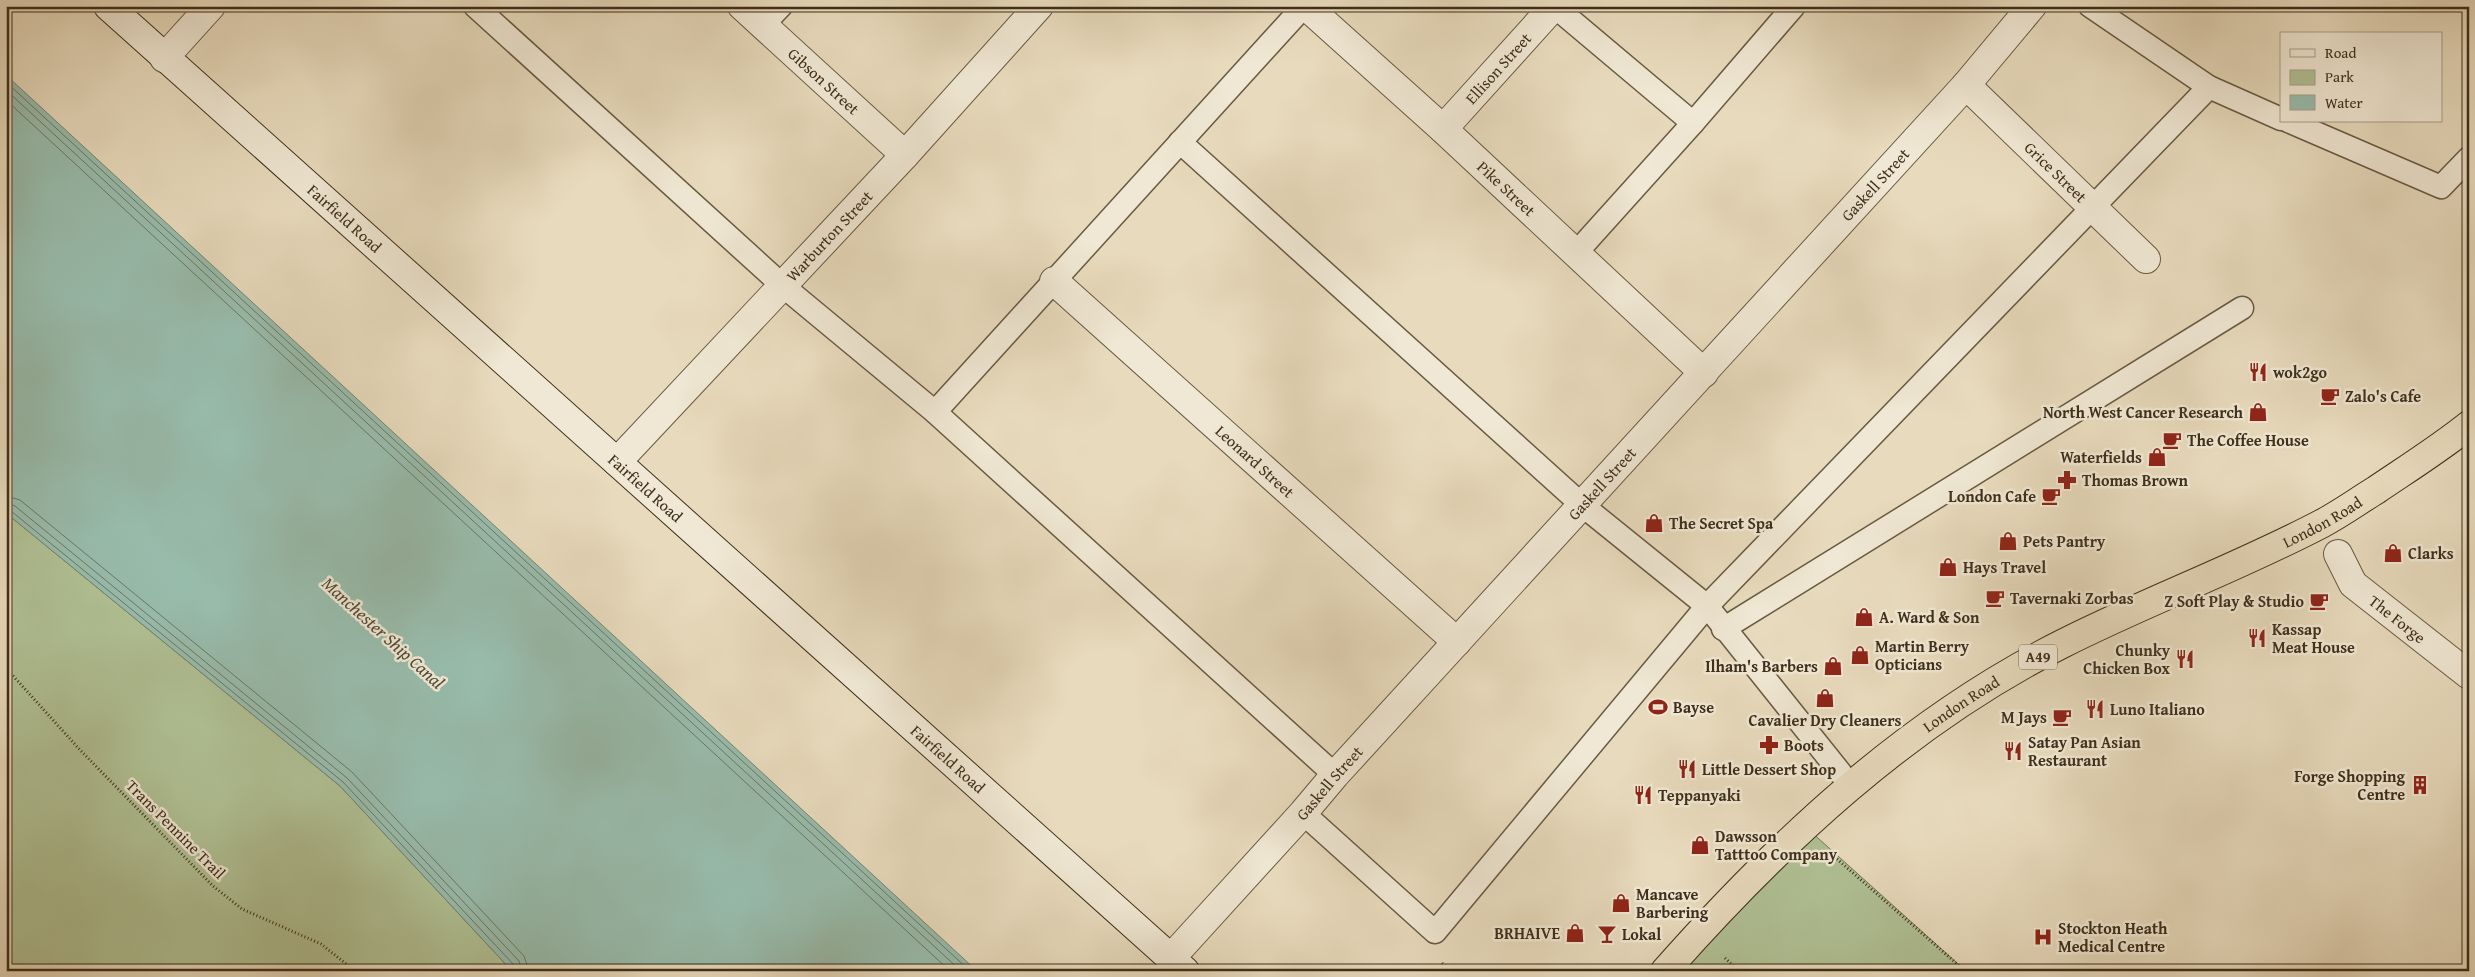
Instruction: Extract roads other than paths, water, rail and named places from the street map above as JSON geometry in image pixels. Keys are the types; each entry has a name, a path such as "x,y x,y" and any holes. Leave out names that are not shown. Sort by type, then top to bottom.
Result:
{"highway":[{"name":"London Road","path":"1665,971 1714,915 1802,829 1894,750 1942,714 2061,644 2321,524 2420,462 2469,425"}],"street":[{"name":"Fairfield Road","path":"108,6 1178,964"},
{"path":"164,58 211,6"},
{"name":"Gibson Street","path":"742,6 772,16 905,155"},
{"name":"Warburton Street","path":"617,462 905,155 1039,6"},
{"name":"Pike Street","path":"1305,6 1443,129 1704,373"},
{"name":"Ellison Street","path":"1443,129 1554,6"},
{"name":"Gaskell Street","path":"1178,964 1334,776 1966,85 2032,6"},
{"name":"Grice Street","path":"1966,85 2146,259"},
{"name":"Leonard Street","path":"1054,281 1457,642"},
{"name":"The Forge","path":"2338,554 2353,584 2469,675"}],"lane":[{"path":"475,6 783,286 935,412 1334,776"},
{"path":"935,412 1305,6"},
{"path":"1554,6 1693,123"},
{"path":"1575,254 1693,123 1794,6"},
{"path":"2090,6 2209,88 2280,118"},
{"path":"1303,813 1435,932 1707,606 2209,88"},
{"path":"2290,122 2441,187 2469,158"},
{"path":"1180,142 1582,505 1707,606 1723,629 1851,786"},
{"path":"1723,629 2242,308"}],"water":[{"name":"Manchester Ship Canal","path":"6,75 977,971 512,971 340,786 6,513"}],"place":[{"name":"wok2go","path":"2258,372"},
{"name":"Zalo's Cafe","path":"2330,396"},
{"name":"North West Cancer Research","path":"2258,412"},
{"name":"The Coffee House","path":"2172,440"},
{"name":"Waterfields","path":"2157,457"},
{"name":"Thomas Brown","path":"2067,480"},
{"name":"London Cafe","path":"2051,496"},
{"name":"The Secret Spa","path":"1654,523"},
{"name":"Pets Pantry","path":"2008,541"},
{"name":"Clarks","path":"2393,553"},
{"name":"Hays Travel","path":"1948,567"},
{"name":"Tavernaki Zorbas","path":"1995,598"},
{"name":"Z Soft Play & Studio","path":"2319,601"},
{"name":"A. Ward & Son","path":"1864,617"},
{"name":"Kassap Meat House","path":"2257,638"},
{"name":"Martin Berry Opticians","path":"1860,655"},
{"name":"Chunky Chicken Box","path":"2185,659"},
{"name":"Ilham's Barbers","path":"1833,666"},
{"name":"Cavalier Dry Cleaners","path":"1825,698"},
{"name":"Bayse","path":"1658,707"},
{"name":"Luno Italiano","path":"2095,709"},
{"name":"M Jays","path":"2062,717"},
{"name":"Boots","path":"1769,745"},
{"name":"Satay Pan Asian Restaurant","path":"2013,751"},
{"name":"Little Dessert Shop","path":"1687,769"},
{"name":"Forge Shopping Centre","path":"2420,785"},
{"name":"Teppanyaki","path":"1643,795"},
{"name":"Dawsson Tatttoo Company","path":"1700,845"},
{"name":"Mancave Barbering","path":"1621,903"},
{"name":"BRHAIVE","path":"1575,933"},
{"name":"Lokal","path":"1607,934"},
{"name":"Stockton Heath Medical Centre","path":"2043,937"}]}
